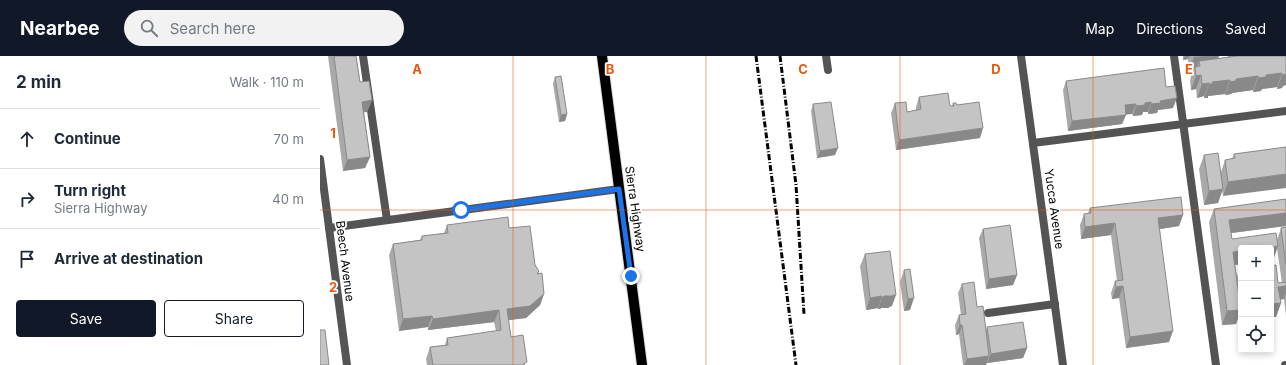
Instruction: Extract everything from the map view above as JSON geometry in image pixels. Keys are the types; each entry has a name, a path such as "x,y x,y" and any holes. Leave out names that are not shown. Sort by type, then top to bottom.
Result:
{"main road":[{"name":"Sierra Highway","path":"602,56 642,365"}],"street":[{"path":"363,56 386,220"},
{"path":"826,56 828,70"},
{"name":"Yucca Avenue","path":"1021,56 1063,365"},
{"path":"1174,56 1216,365"},
{"path":"1033,143 1286,111"},
{"name":"Beech Avenue","path":"320,159 346,365"},
{"path":"329,228 619,189"},
{"path":"988,313 1055,304"}],"building":[{"path":"334,56 356,56 360,82 369,81 372,100 362,102 370,157 347,160"},
{"path":"1237,56 1286,56 1286,74 1282,75 1282,73 1266,75 1266,77 1258,78 1258,76 1236,79 1236,81 1230,82 1230,80 1212,82 1213,84 1202,84 1201,75 1196,76 1195,67 1200,66 1199,61"},
{"path":"1164,68 1166,87 1175,86 1177,98 1160,101 1161,103 1151,104 1151,102 1145,103 1145,105 1136,106 1136,104 1125,105 1126,115 1072,121 1066,81"},
{"path":"561,76 567,114 561,115 555,77"},
{"path":"948,93 950,106 954,106 953,103 956,103 957,105 979,102 983,128 899,140 895,103 906,102 907,112 921,109 919,97"},
{"path":"831,102 838,148 820,151 813,104"},
{"path":"1286,147 1286,174 1228,182 1225,160 1235,158 1234,154"},
{"path":"1218,153 1223,189 1209,191 1204,155"},
{"path":"1181,197 1183,215 1158,218 1173,331 1130,337 1123,286 1116,287 1115,281 1123,280 1115,223 1085,227 1084,214 1091,213 1090,208"},
{"path":"1286,199 1286,213 1229,220 1232,239 1276,233 1278,246 1238,245 1238,251 1233,252 1238,288 1238,310 1227,311 1214,209"},
{"path":"508,217 509,228 530,226 535,265 539,271 537,274 542,273 544,294 530,306 507,309 511,337 523,335 527,362 522,365 433,365 430,347 448,345 447,338 501,330 499,310 433,319 432,316 403,319 393,244 422,240 422,236 448,233 447,225"},
{"path":"1010,225 1017,275 989,279 983,229"},
{"path":"1286,227 1286,264 1281,228"},
{"path":"890,251 896,295 884,296 882,298 882,296 870,298 865,254"},
{"path":"1274,265 1276,265 1278,283 1286,282 1286,286 1278,287 1281,303 1274,304 1274,281"},
{"path":"910,269 914,298 908,299 904,270"},
{"path":"974,282 977,307 983,306 989,356 967,359 959,315 966,314 962,284"},
{"path":"1023,322 1027,348 991,354 987,327"},
{"path":"320,330 325,330 329,365 320,365"}],"railway":[{"path":"756,56 796,365"},
{"path":"780,56 796,185 804,314"}],"route":[{"path":"461,210 619,189 631,276"}]}
